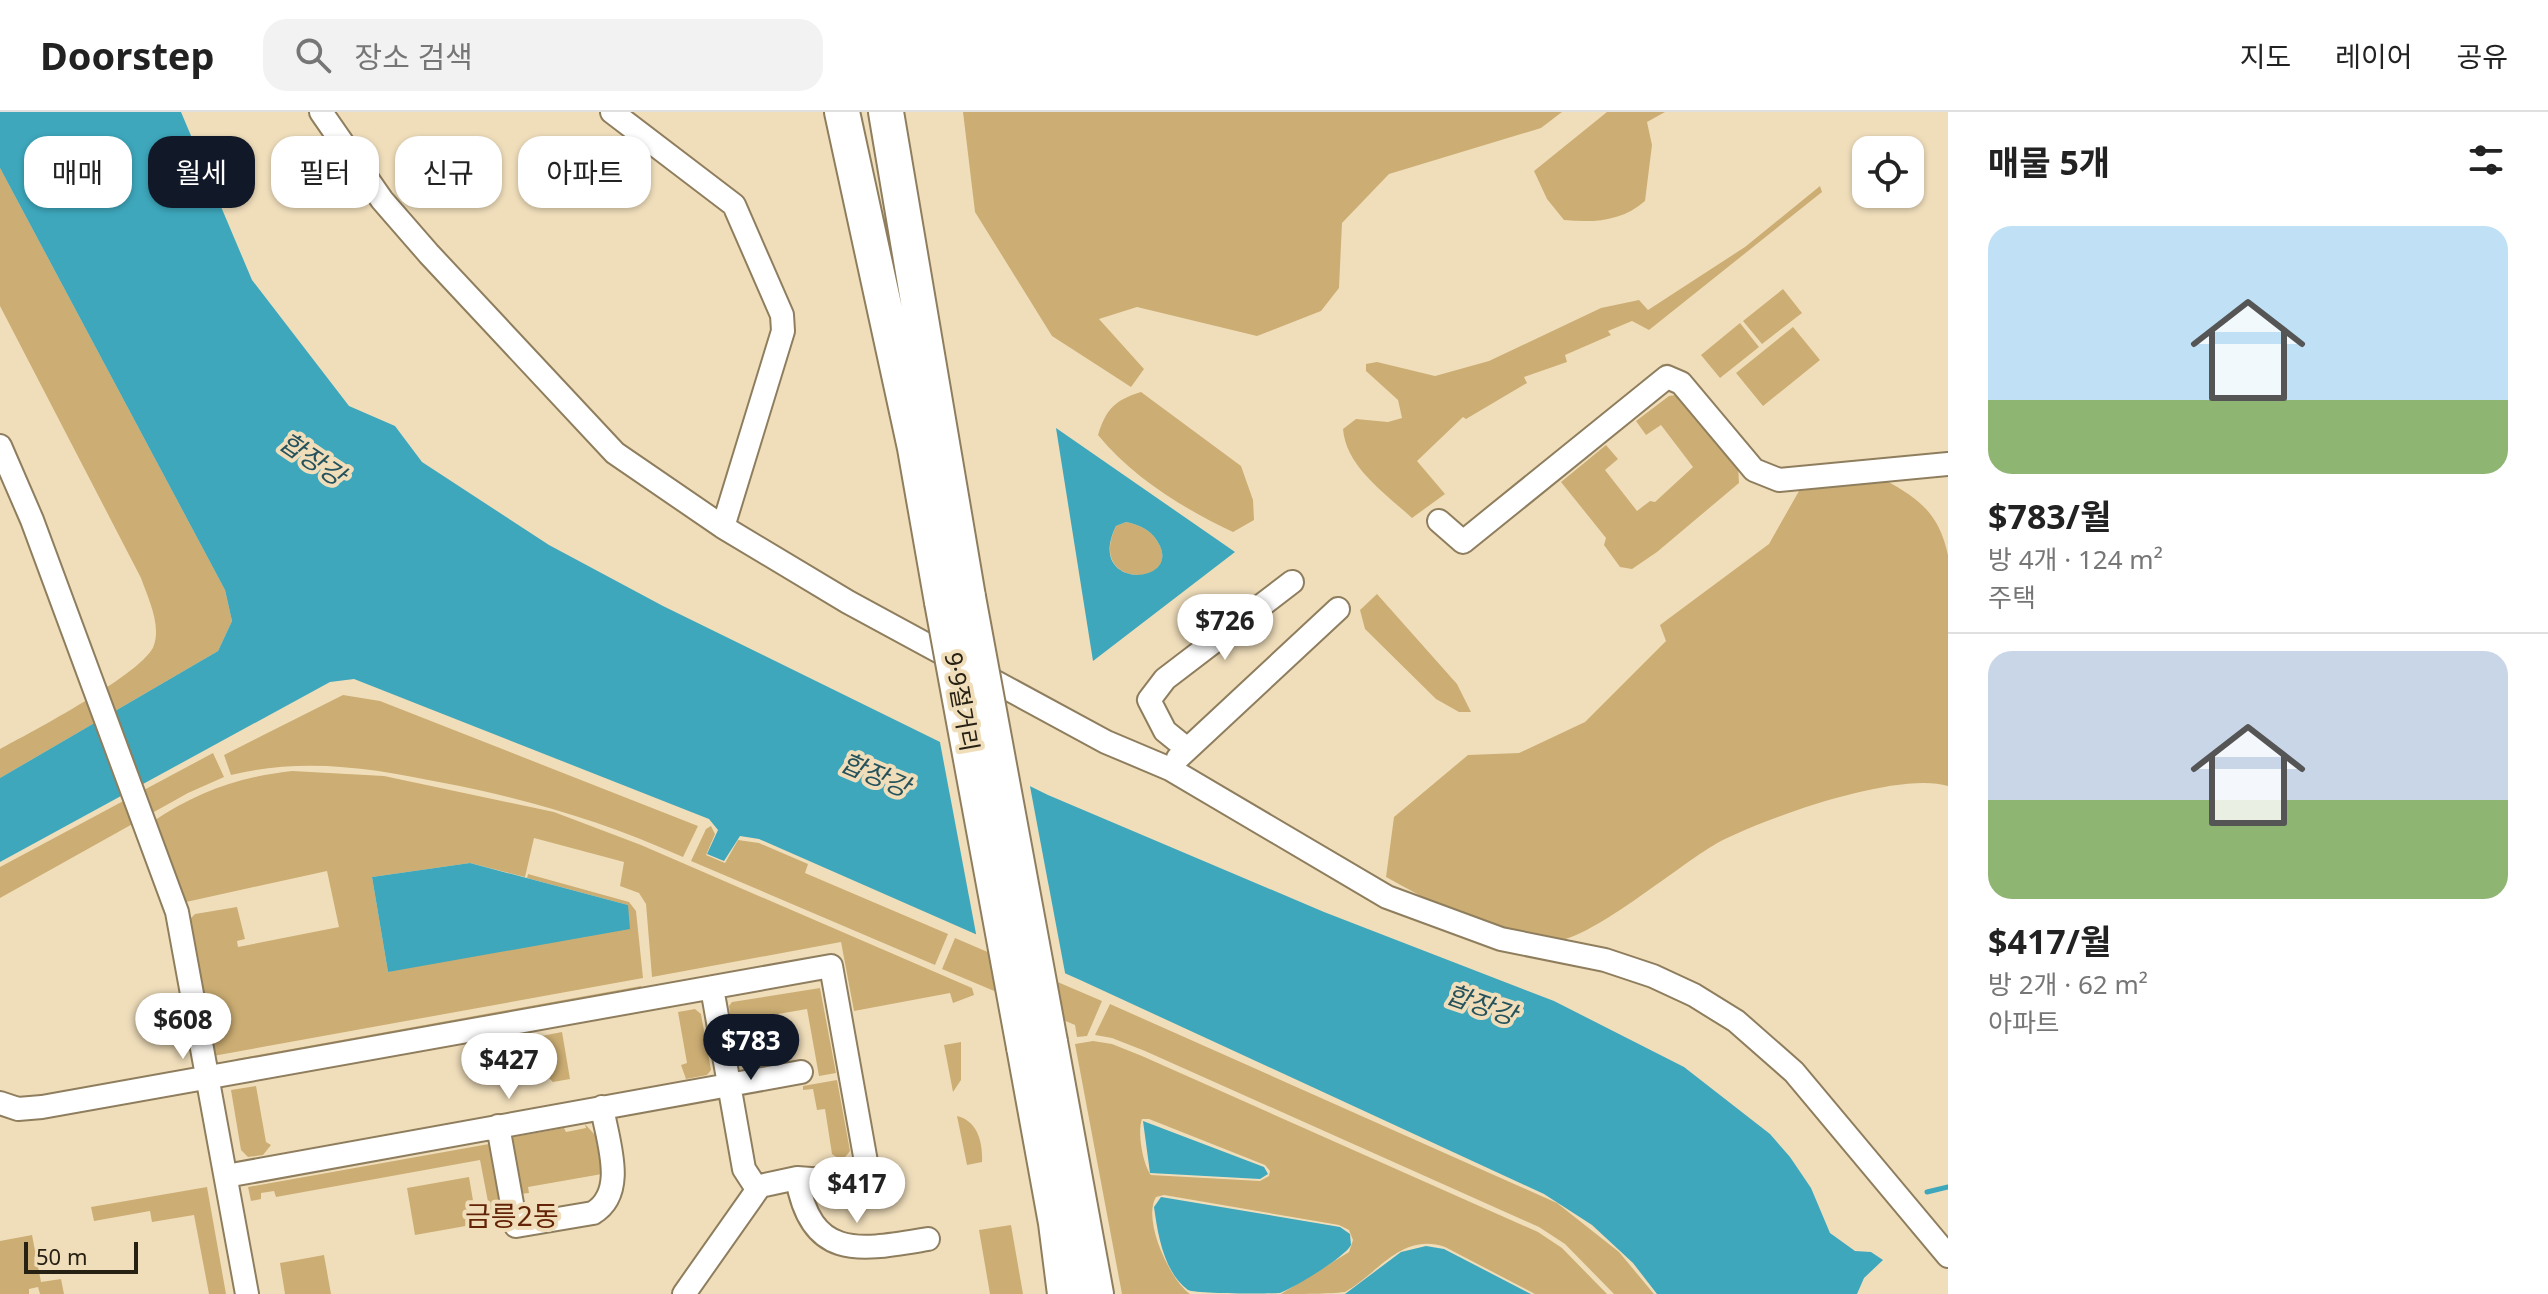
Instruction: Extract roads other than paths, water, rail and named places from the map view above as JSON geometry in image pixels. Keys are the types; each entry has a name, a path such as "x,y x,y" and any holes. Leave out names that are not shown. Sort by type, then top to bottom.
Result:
{"highway":[{"name":"9·9절거리","path":"842,112 915,448 955,600"},
{"name":"9·9절거리","path":"886,112 955,600 1037,1044 1096,1294"},
{"name":"9·9절거리","path":"1037,1044 1065,1294"}],"street":[{"path":"321,112 382,200 615,453 723,527 848,602 1106,742 1170,769 1387,897 1501,939 1566,950 1653,976 1736,1021 1794,1072 1948,1256"},
{"path":"612,112 734,205 782,315 783,331 723,527"},
{"path":"1439,521 1463,542 1667,377 1681,383 1754,470 1779,480 1948,464"},
{"path":"0,446 32,520 141,822 177,912 247,1294"},
{"path":"1186,748 1165,731 1149,700 1165,679 1292,582"},
{"path":"1170,769 1186,748 1338,609"},
{"path":"0,1103 30,1109 831,966 868,1173 825,1180 797,1178 757,1189 684,1294"},
{"path":"712,988 744,1169 757,1189"},
{"path":"226,1176 801,1072"},
{"path":"498,1126 516,1226 593,1213 602,1208 613,1187 602,1107"},
{"path":"797,1178 805,1215 811,1223 837,1241 855,1249 868,1249 928,1239"}],"water":[{"name":"합장강","path":"0,112 181,112 191,136 148,136 148,208 222,208 252,280 349,406 395,426 422,462 549,545 663,606 1048,795 1324,912 1554,1001 1684,1067 1770,1134 1811,1188 1830,1233 1855,1251 1871,1252 1883,1260 1864,1278 1857,1294 1657,1294 1633,1263 1592,1225 1544,1194 1078,979 759,839 740,836 724,861 707,854 718,830 709,819 354,679 330,682 0,862 0,778 218,651 232,621 225,590 0,168"},
{"path":"1056,428 1235,552 1093,661","holes":["1126,522 1142,527 1157,541 1162,559 1156,569 1133,575 1121,571 1112,561 1110,547 1116,526"]},
{"path":"470,863 628,905 630,929 388,972 372,877"},
{"path":"1143,1121 1264,1167 1268,1174 1260,1179 1150,1173"},
{"path":"1161,1197 1340,1227 1350,1234 1351,1245 1307,1279 1280,1293 1188,1290 1173,1274 1160,1241 1154,1207"},
{"path":"1426,1246 1444,1249 1531,1294 1345,1294 1401,1252"}],"waterway":[{"path":"1927,1192 1948,1187"}],"district":[{"name":"금릉2동","path":"512,1216"}]}
